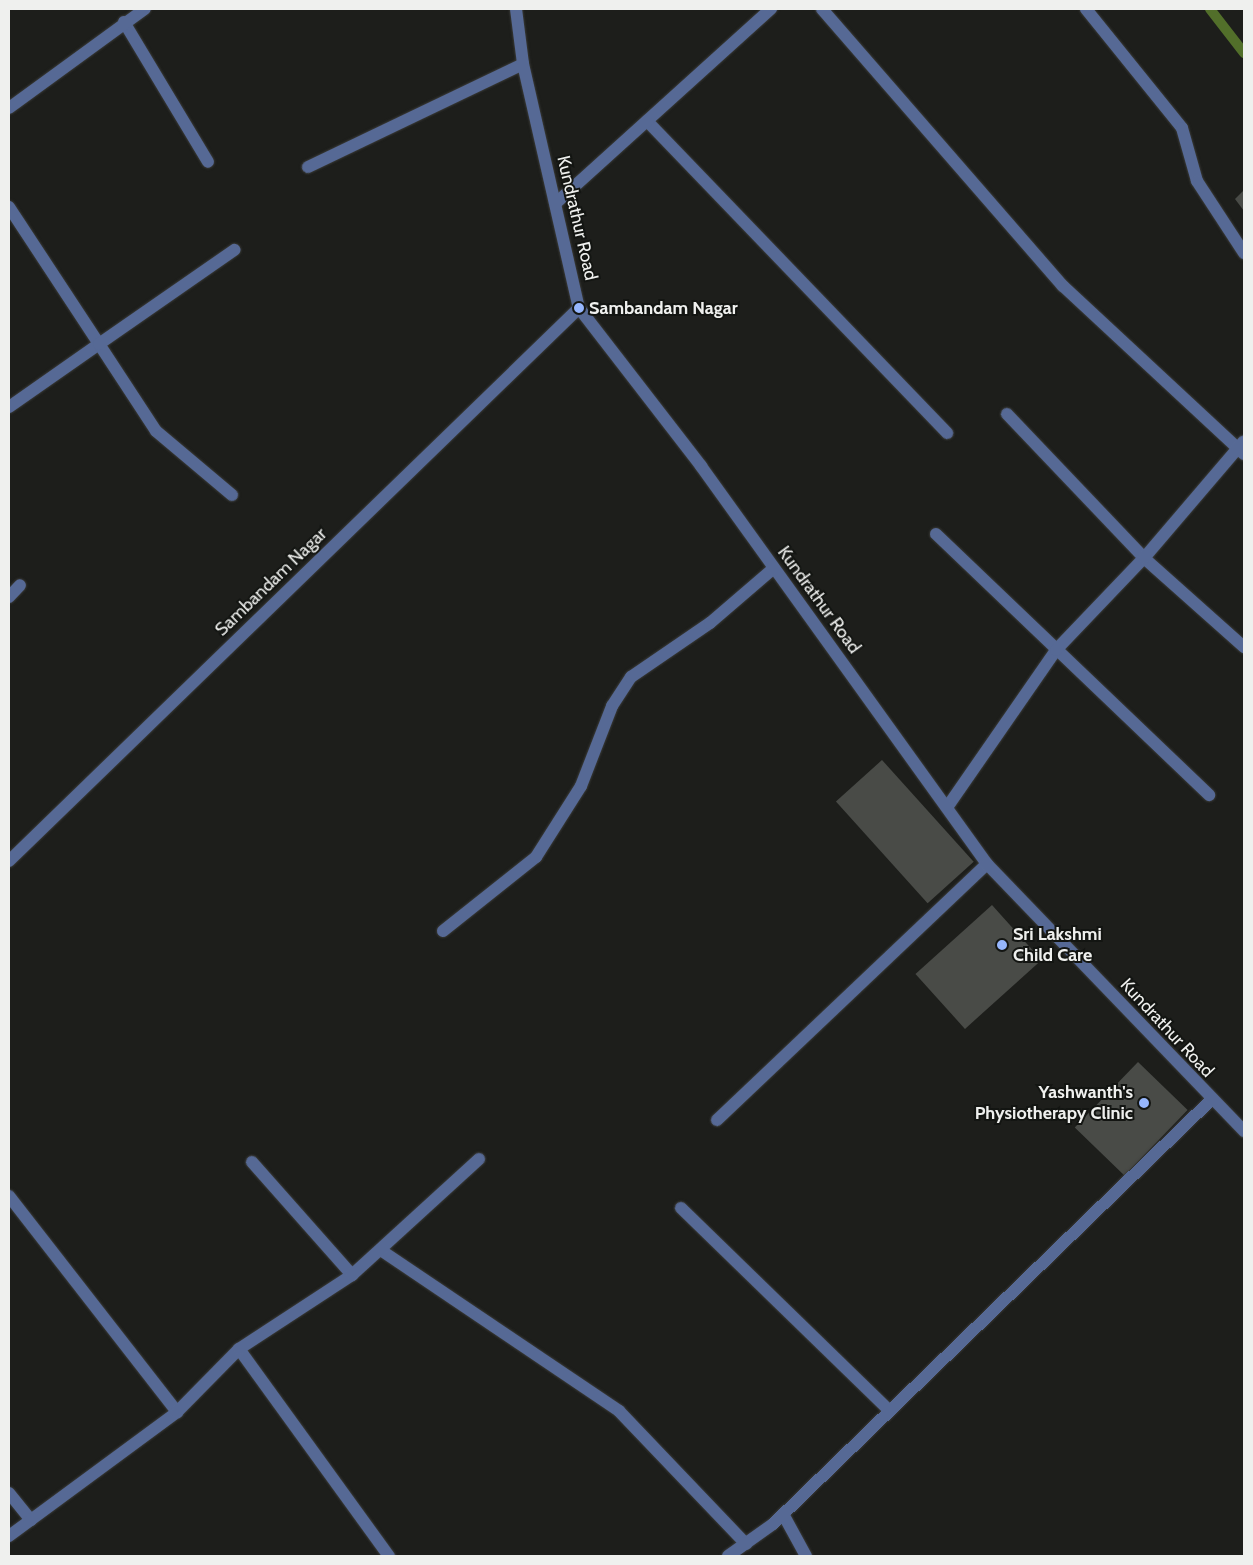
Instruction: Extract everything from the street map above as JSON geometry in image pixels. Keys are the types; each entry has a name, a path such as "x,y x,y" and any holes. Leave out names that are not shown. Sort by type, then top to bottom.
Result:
{"street":[{"path":"9,108 144,9"},
{"name":"Kundrathur Road","path":"516,9 523,64 580,308 774,568 948,806 987,864 1211,1100 1244,1131"},
{"path":"556,203 771,9"},
{"path":"822,9 1063,286 1242,447 1144,558 1056,650 948,806"},
{"path":"1086,9 1182,128 1197,181 1244,253"},
{"path":"124,22 208,162"},
{"path":"308,167 523,64"},
{"path":"647,121 947,433"},
{"path":"9,207 156,431 232,495"},
{"path":"9,407 234,250"},
{"name":"Sambandam Nagar","path":"9,861 580,308"},
{"path":"1007,414 1144,558 1244,647"},
{"path":"936,534 1209,795"},
{"path":"443,931 541,850 581,786 612,706 631,678 710,622 774,568"},
{"path":"9,597 20,585"},
{"path":"717,1120 987,864"},
{"path":"728,1556 773,1524 1211,1100"},
{"path":"9,1536 177,1412 239,1349 352,1275 382,1251 479,1159"},
{"path":"252,1162 352,1275"},
{"path":"9,1196 177,1412"},
{"path":"680,1208 890,1411"},
{"path":"382,1251 619,1411 746,1544"},
{"path":"239,1349 389,1556"},
{"path":"9,1493 30,1520"},
{"path":"783,1514 806,1556"}],"building":[{"path":"1244,190 1244,211 1235,199"},
{"path":"882,760 974,862 928,903 836,801"},
{"path":"992,905 1042,960 965,1029 915,974"},
{"path":"1138,1062 1188,1110 1124,1175 1075,1127"}],"waterway":[{"path":"1210,9 1244,53"}],"place":[{"name":"Sambandam Nagar","path":"579,308"},
{"name":"Sri Lakshmi Child Care","path":"1002,945"},
{"name":"Yashwanth's Physiotherapy Clinic","path":"1144,1103"}]}
